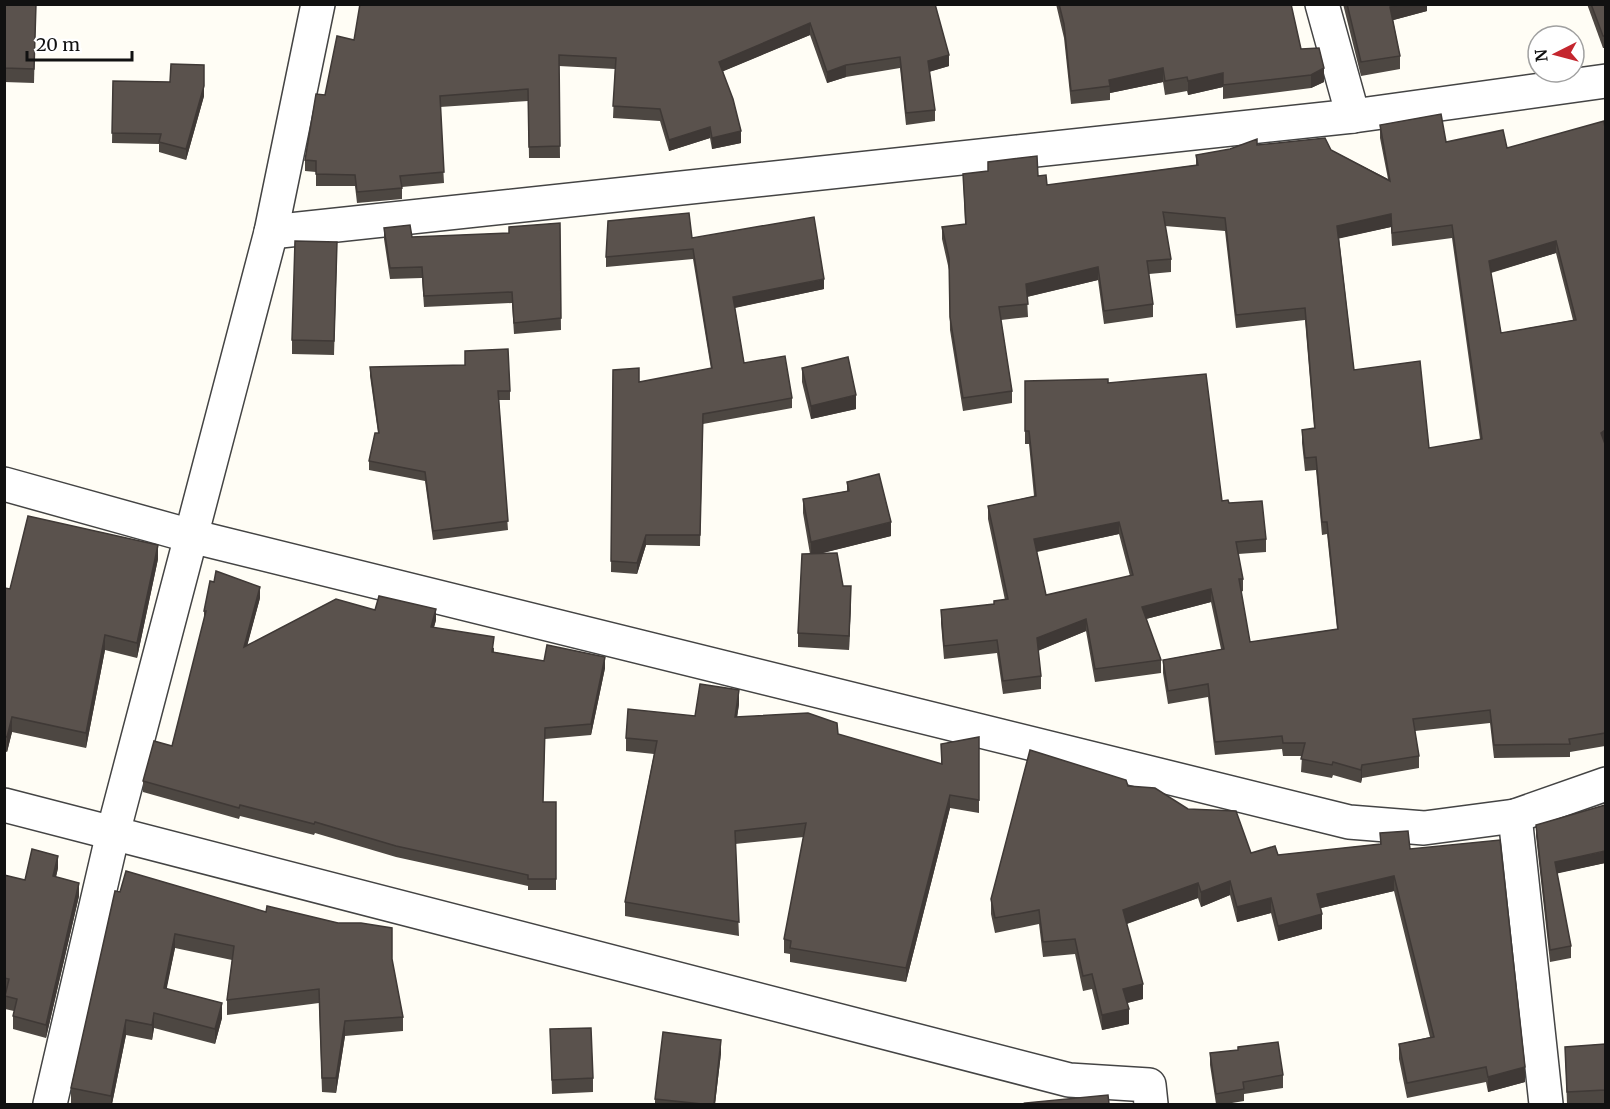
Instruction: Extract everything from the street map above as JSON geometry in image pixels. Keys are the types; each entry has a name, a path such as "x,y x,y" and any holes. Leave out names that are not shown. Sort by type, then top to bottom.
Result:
{"street":[{"path":"50,1104 113,833 271,232 318,4"},
{"path":"1322,4 1353,116"},
{"path":"271,232 1353,116 1605,81"},
{"path":"4,484 191,536 1348,822 1424,828 1515,816 1605,784"},
{"path":"4,805 1069,1080 1149,1085 1151,1104"},
{"path":"1515,816 1546,1104"}],"building":[{"path":"4,4 36,4 34,69 4,68"},
{"path":"360,4 935,4 949,55 928,61 935,110 906,113 900,57 846,65 827,72 810,23 719,62 733,99 741,131 712,138 710,127 669,140 660,109 613,106 616,58 559,55 560,146 529,147 528,89 440,96 444,172 400,176 402,188 357,192 355,175 316,174 316,161 305,160 316,94 325,95 337,36 354,40"},
{"path":"1059,4 1291,4 1301,49 1319,48 1324,68 1311,75 1223,85 1223,73 1188,81 1187,77 1165,81 1163,68 1109,80 1110,86 1071,91 1064,24"},
{"path":"1347,4 1401,4 1390,7 1400,56 1361,62"},
{"path":"1591,4 1605,4 1605,36 1603,36"},
{"path":"171,64 204,65 204,86 186,149 159,142 161,134 112,133 113,81 170,82"},
{"path":"1441,114 1446,142 1503,130 1507,148 1604,121 1605,430 1601,433 1605,444 1605,733 1569,739 1570,744 1494,745 1490,710 1413,719 1419,756 1362,765 1361,770 1333,762 1332,765 1301,759 1305,743 1283,743 1282,736 1215,742 1208,684 1168,691 1163,660 1224,649 1211,589 1142,607 1161,660 1095,669 1086,619 1037,638 1041,676 1003,681 997,640 944,646 941,610 994,604 994,601 1008,599 988,506 1036,496 1029,431 1025,431 1025,381 1108,379 1108,383 1206,374 1222,501 1228,500 1229,503 1262,501 1266,539 1236,542 1243,579 1239,579 1250,642 1338,629 1327,522 1322,522 1316,457 1305,458 1302,430 1315,428 1305,308 1236,315 1225,218 1163,212 1171,259 1147,261 1153,304 1104,311 1098,267 1026,284 1028,304 999,307 1012,391 963,398 950,317 949,258 942,227 966,224 963,174 988,171 988,162 1037,156 1038,176 1046,175 1047,185 1198,165 1196,155 1230,149 1257,139 1257,145 1325,138 1331,150 1390,181 1380,125","holes":["1391,214 1392,233 1452,225 1482,439 1429,448 1420,361 1354,370 1337,226","1556,241 1576,320 1501,333 1489,261","1119,522 1133,575 1046,595 1034,539"]},
{"path":"689,213 692,238 814,217 824,279 733,297 744,363 785,356 792,398 703,414 700,535 646,535 637,563 611,561 613,370 639,368 639,382 712,368 693,249 606,257 608,221"},
{"path":"560,223 561,318 514,323 512,292 424,296 422,267 390,268 384,228 410,225 412,237 509,233 509,227"},
{"path":"295,241 337,242 334,341 292,340"},
{"path":"508,349 510,391 498,391 508,521 433,531 425,472 369,461 375,433 379,433 370,367 465,365 465,351"},
{"path":"848,357 856,395 811,406 802,368"},
{"path":"879,474 891,522 811,542 803,499 849,491 847,482"},
{"path":"28,516 158,545 137,643 105,635 86,733 12,717 7,737 4,736 4,588 10,589"},
{"path":"837,553 843,586 851,586 849,636 798,633 802,554"},
{"path":"216,571 260,587 244,647 336,599 375,610 379,596 436,609 431,627 494,637 492,652 544,661 547,645 605,657 591,724 545,728 543,802 556,802 556,879 528,879 528,875 396,846 315,822 314,824 240,805 239,808 143,781 154,741 172,746 206,611 204,611 210,581 214,582"},
{"path":"700,684 739,690 735,717 808,713 837,723 838,734 942,764 941,744 979,737 979,800 950,795 906,968 790,948 791,941 784,939 806,823 735,831 739,922 625,902 657,741 626,738 628,709 695,716"},
{"path":"1030,750 1126,780 1128,786 1155,788 1188,809 1236,811 1251,853 1275,846 1278,855 1381,844 1380,833 1408,831 1410,849 1500,840 1525,1067 1488,1077 1486,1067 1407,1083 1399,1044 1434,1037 1394,876 1317,894 1322,914 1278,926 1271,898 1237,907 1230,881 1201,892 1198,883 1123,910 1143,984 1123,989 1129,1009 1102,1015 1092,974 1083,976 1075,939 1043,942 1039,910 995,918 991,899"},
{"path":"1605,805 1605,851 1555,862 1571,946 1550,950 1536,825"},
{"path":"32,849 58,856 53,876 79,883 46,1025 13,1016 17,999 5,996 9,979 4,978 4,875 25,880"},
{"path":"126,871 266,912 267,906 338,923 361,923 392,928 392,959 403,1017 345,1021 336,1078 322,1078 319,989 227,1000 234,946 175,934 164,988 222,1003 215,1029 154,1013 152,1025 126,1020 111,1096 71,1088 115,891 120,892"},
{"path":"591,1028 593,1078 552,1080 550,1029"},
{"path":"663,1032 721,1040 714,1104 655,1099"},
{"path":"1278,1042 1283,1075 1243,1082 1244,1089 1216,1094 1210,1053"},
{"path":"1605,1044 1605,1090 1567,1092 1565,1047"},
{"path":"1108,1095 1109,1104 1025,1103"}]}
